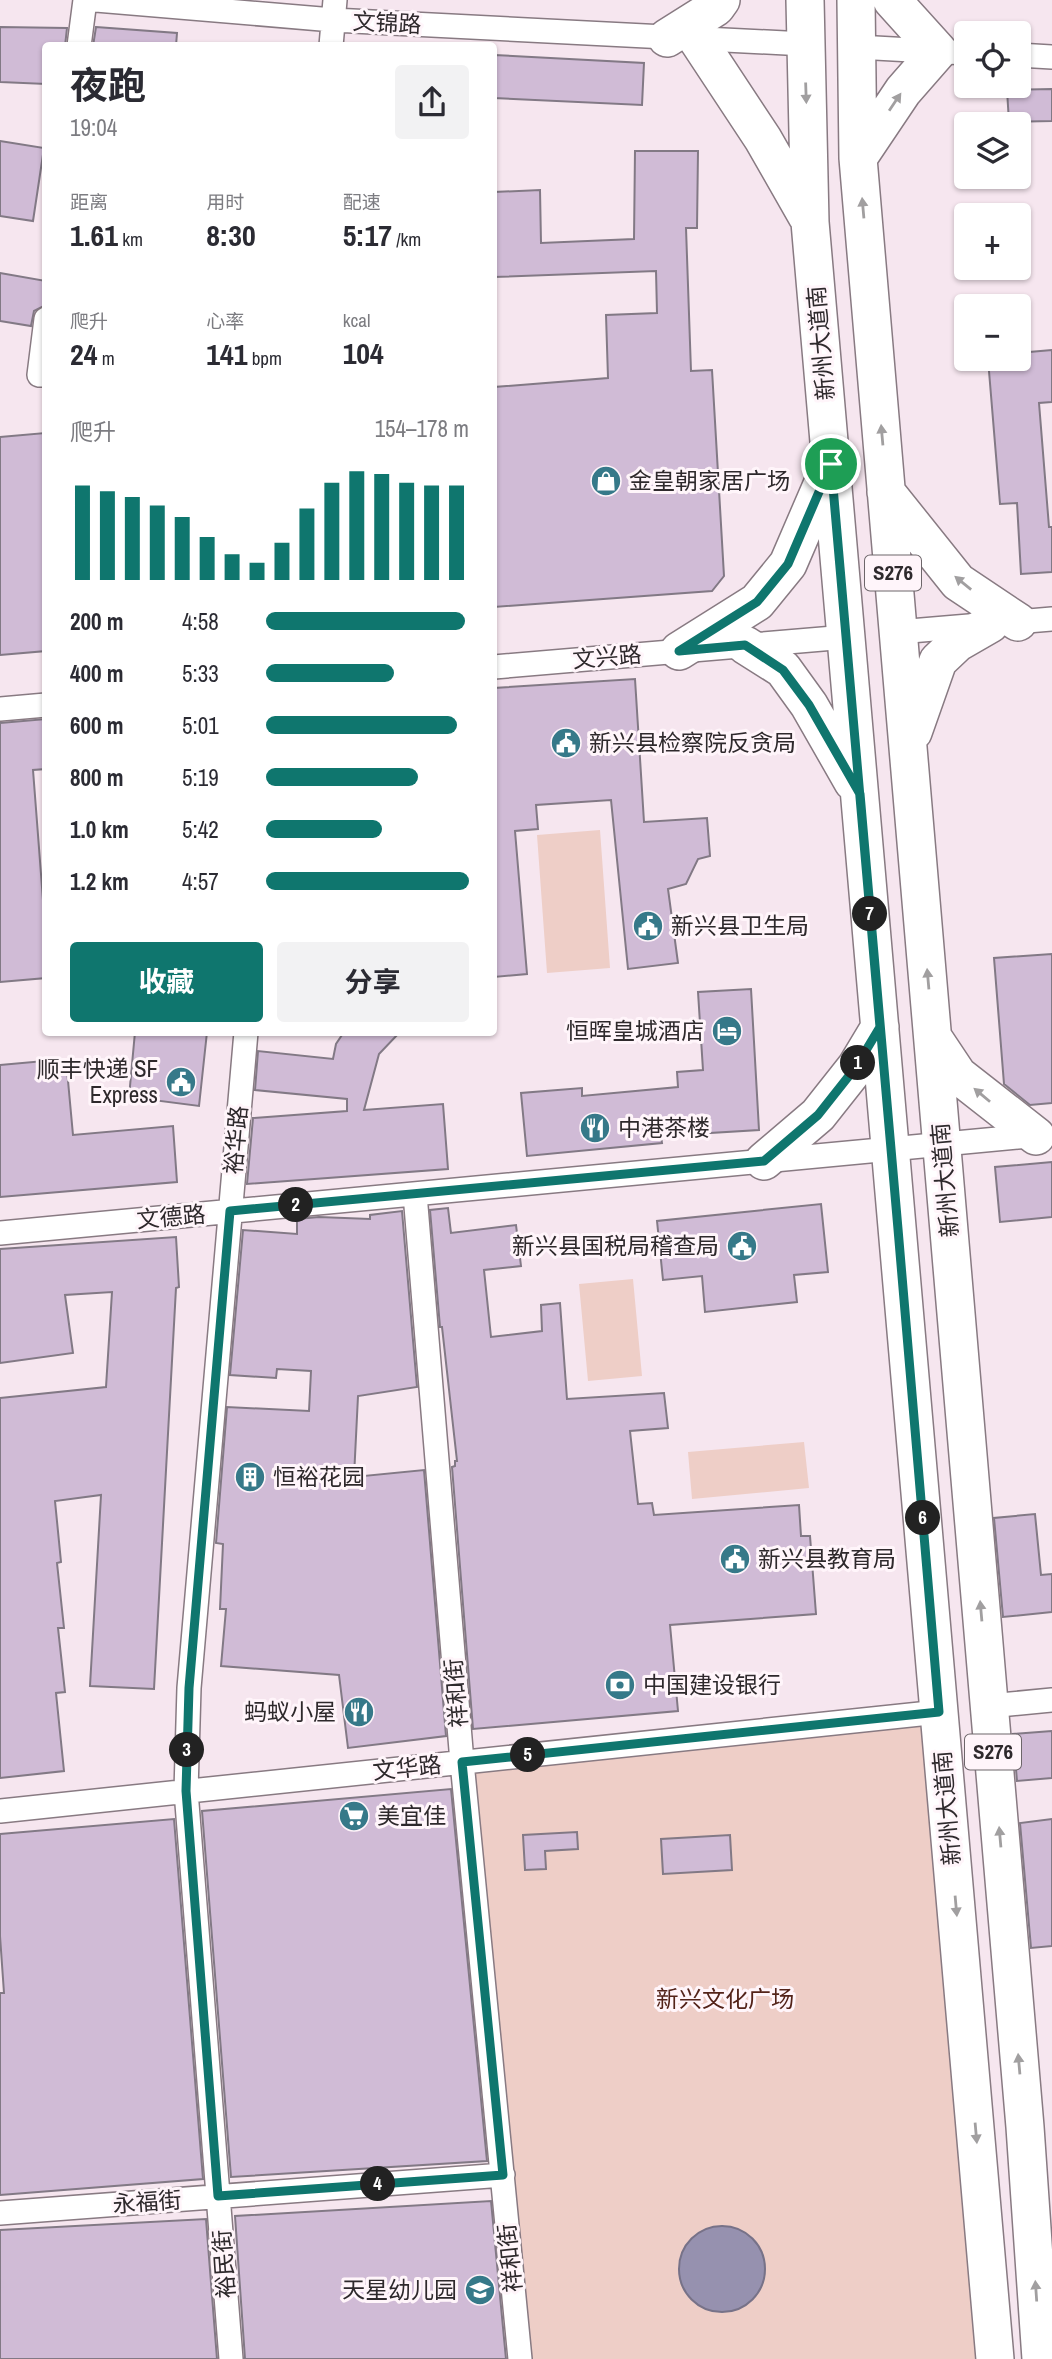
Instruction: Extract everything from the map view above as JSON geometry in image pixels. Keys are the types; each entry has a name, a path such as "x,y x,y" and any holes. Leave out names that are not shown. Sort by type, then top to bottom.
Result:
{"main road":[{"path":"721,0 716,8 682,38 763,139 810,222"},
{"name":"新州大道南","path":"805,0 810,222 995,2359"},
{"name":"新州大道南","path":"856,0 858,158 1025,2127 1041,2359"},
{"path":"858,158 903,91 952,52 892,0"},
{"path":"679,651 757,602 788,564 831,464"},
{"path":"887,492 958,582 1020,622"},
{"path":"908,747 938,661 957,643 1020,622"},
{"path":"745,645 783,670 809,705 860,794"},
{"path":"764,1161 818,1115 856,1067 880,1027"},
{"path":"933,1037 958,1075 1044,1135"}],"street":[{"path":"80,42 85,0"},
{"name":"文锦路","path":"96,0 334,10 682,38 805,44"},
{"path":"331,42 334,10"},
{"path":"857,47 952,52"},
{"path":"1031,56 1052,57"},
{"path":"42,351 39,375 42,375"},
{"path":"898,632 1020,622"},
{"name":"文兴路","path":"497,667 846,637"},
{"path":"0,709 42,705"},
{"name":"裕华路","path":"186,1791 189,1688 246,1036"},
{"name":"文德路","path":"0,1233 1044,1135"},
{"name":"祥和街","path":"415,1194 462,1762 520,2359"},
{"path":"989,1706 1052,1700"},
{"name":"文华路","path":"0,1811 939,1712"},
{"name":"裕民街","path":"186,1791 231,2359"},
{"name":"永福街","path":"0,2213 503,2175"}],"green space":[{"path":"600,830 610,968 547,973 537,835"},
{"path":"633,1279 642,1376 588,1381 579,1284"},
{"path":"804,1442 809,1488 692,1499 688,1452"},
{"name":"新兴文化广场","path":"939,1712 995,2359 520,2359 462,1762"}],"shaded area":[{"path":"722,2226 746,2233 758,2245 765,2269 758,2293 746,2305 722,2312 698,2305 686,2293 679,2269 686,2245 698,2233"}],"building":[{"path":"0,27 67,28 65,42 42,42 42,84 0,82"},
{"path":"96,27 177,33 176,42 94,42"},
{"path":"497,55 644,63 642,105 497,98"},
{"path":"1031,89 1052,89 1052,121 1031,121 1031,112 1008,112 1008,98 1031,98"},
{"path":"0,141 42,148 33,221 0,216"},
{"name":"金皇朝家居广场","path":"635,151 698,151 697,228 686,228 691,371 712,370 724,576 712,591 497,607 497,387 608,378 606,315 657,313 656,271 497,277 497,192 540,190 541,243 634,239"},
{"path":"0,273 42,280 42,307 34,311 31,326 0,321"},
{"path":"1052,350 1052,402 1039,403 1049,527 1052,527 1052,572 1021,574 1017,503 1000,504 989,371 1031,371 1031,352"},
{"path":"42,433 42,651 0,655 0,437"},
{"path":"635,679 644,822 707,818 710,856 698,859 686,884 668,889 678,963 628,969 611,800 536,805 538,829 515,831 527,974 497,977 497,688"},
{"path":"42,719 42,769 33,770 42,887 42,978 0,982 0,723"},
{"path":"1052,954 1052,1103 1030,1105 1004,1084 994,958"},
{"path":"751,989 759,1130 661,1136 662,1143 527,1156 521,1093 582,1088 582,1096 678,1087 677,1072 703,1070 698,992"},
{"path":"135,1036 207,1036 199,1106 129,1097"},
{"path":"341,1036 396,1036 379,1054 364,1110 443,1104 448,1169 247,1184 253,1118 347,1111 347,1099 255,1090 258,1051 333,1059 336,1044"},
{"path":"66,1059 73,1135 173,1126 177,1182 0,1197 0,1065"},
{"path":"1052,1162 1052,1217 1000,1222 995,1167"},
{"name":"新兴县国税局稽查局","path":"821,1204 828,1272 794,1275 797,1302 705,1312 702,1276 663,1280 657,1221"},
{"path":"448,1208 451,1233 516,1225 521,1266 484,1270 491,1337 542,1331 541,1305 560,1303 567,1399 664,1393 668,1428 630,1431 638,1504 652,1503 654,1515 799,1505 801,1536 810,1536 816,1614 670,1625 678,1711 473,1729 452,1467 457,1461 440,1327 430,1210"},
{"path":"402,1211 417,1387 358,1396 354,1477 424,1470 446,1736 348,1748 339,1675 221,1666 226,1609 220,1609 223,1544 216,1543 227,1407 309,1411 311,1371 277,1369 276,1378 230,1375 243,1230 297,1234 297,1219 370,1219 370,1215"},
{"path":"176,1237 179,1287 176,1288 154,1689 90,1686 101,1495 55,1501 61,1562 57,1563 64,1628 58,1628 65,1692 56,1693 64,1771 0,1778 0,1398 106,1387 112,1292 65,1295 73,1353 0,1363 0,1249"},
{"path":"1035,1514 1041,1575 1052,1574 1052,1612 1003,1617 994,1518"},
{"path":"1052,1731 1052,1778 1017,1781 1013,1734"},
{"path":"451,1789 487,2161 231,2177 202,1811"},
{"path":"174,1819 203,2179 0,2195 0,1993 4,1993 0,1936 0,1834"},
{"path":"1052,1819 1052,1946 1031,1948 1020,1823"},
{"path":"577,1832 578,1849 545,1851 546,1869 525,1870 523,1835"},
{"path":"730,1835 732,1870 663,1874 661,1839"},
{"path":"491,2201 506,2359 245,2359 235,2216"},
{"path":"206,2219 217,2359 0,2359 0,2230"}],"place":[{"name":"金皇朝家居广场","path":"606,481"},
{"name":"新兴县检察院反贪局","path":"566,743"},
{"name":"新兴县卫生局","path":"648,926"},
{"name":"恒晖皇城酒店","path":"727,1031"},
{"name":"顺丰快递 SF Express","path":"181,1082"},
{"name":"中港茶楼","path":"595,1128"},
{"name":"新兴县国税局稽查局","path":"742,1246"},
{"name":"恒裕花园","path":"250,1477"},
{"name":"新兴县教育局","path":"735,1559"},
{"name":"中国建设银行","path":"620,1685"},
{"name":"蚂蚁小屋","path":"359,1712"},
{"name":"美宜佳","path":"354,1816"},
{"name":"天星幼儿园","path":"480,2290"}],"route":[{"path":"831,464 788,564 757,602 679,651 745,645 783,670 809,705 833,744 860,794 939,1712 462,1762 503,2175 218,2196 186,1791 189,1688 230,1211 764,1161 818,1115 856,1067 880,1027 846,637 831,464"}]}
